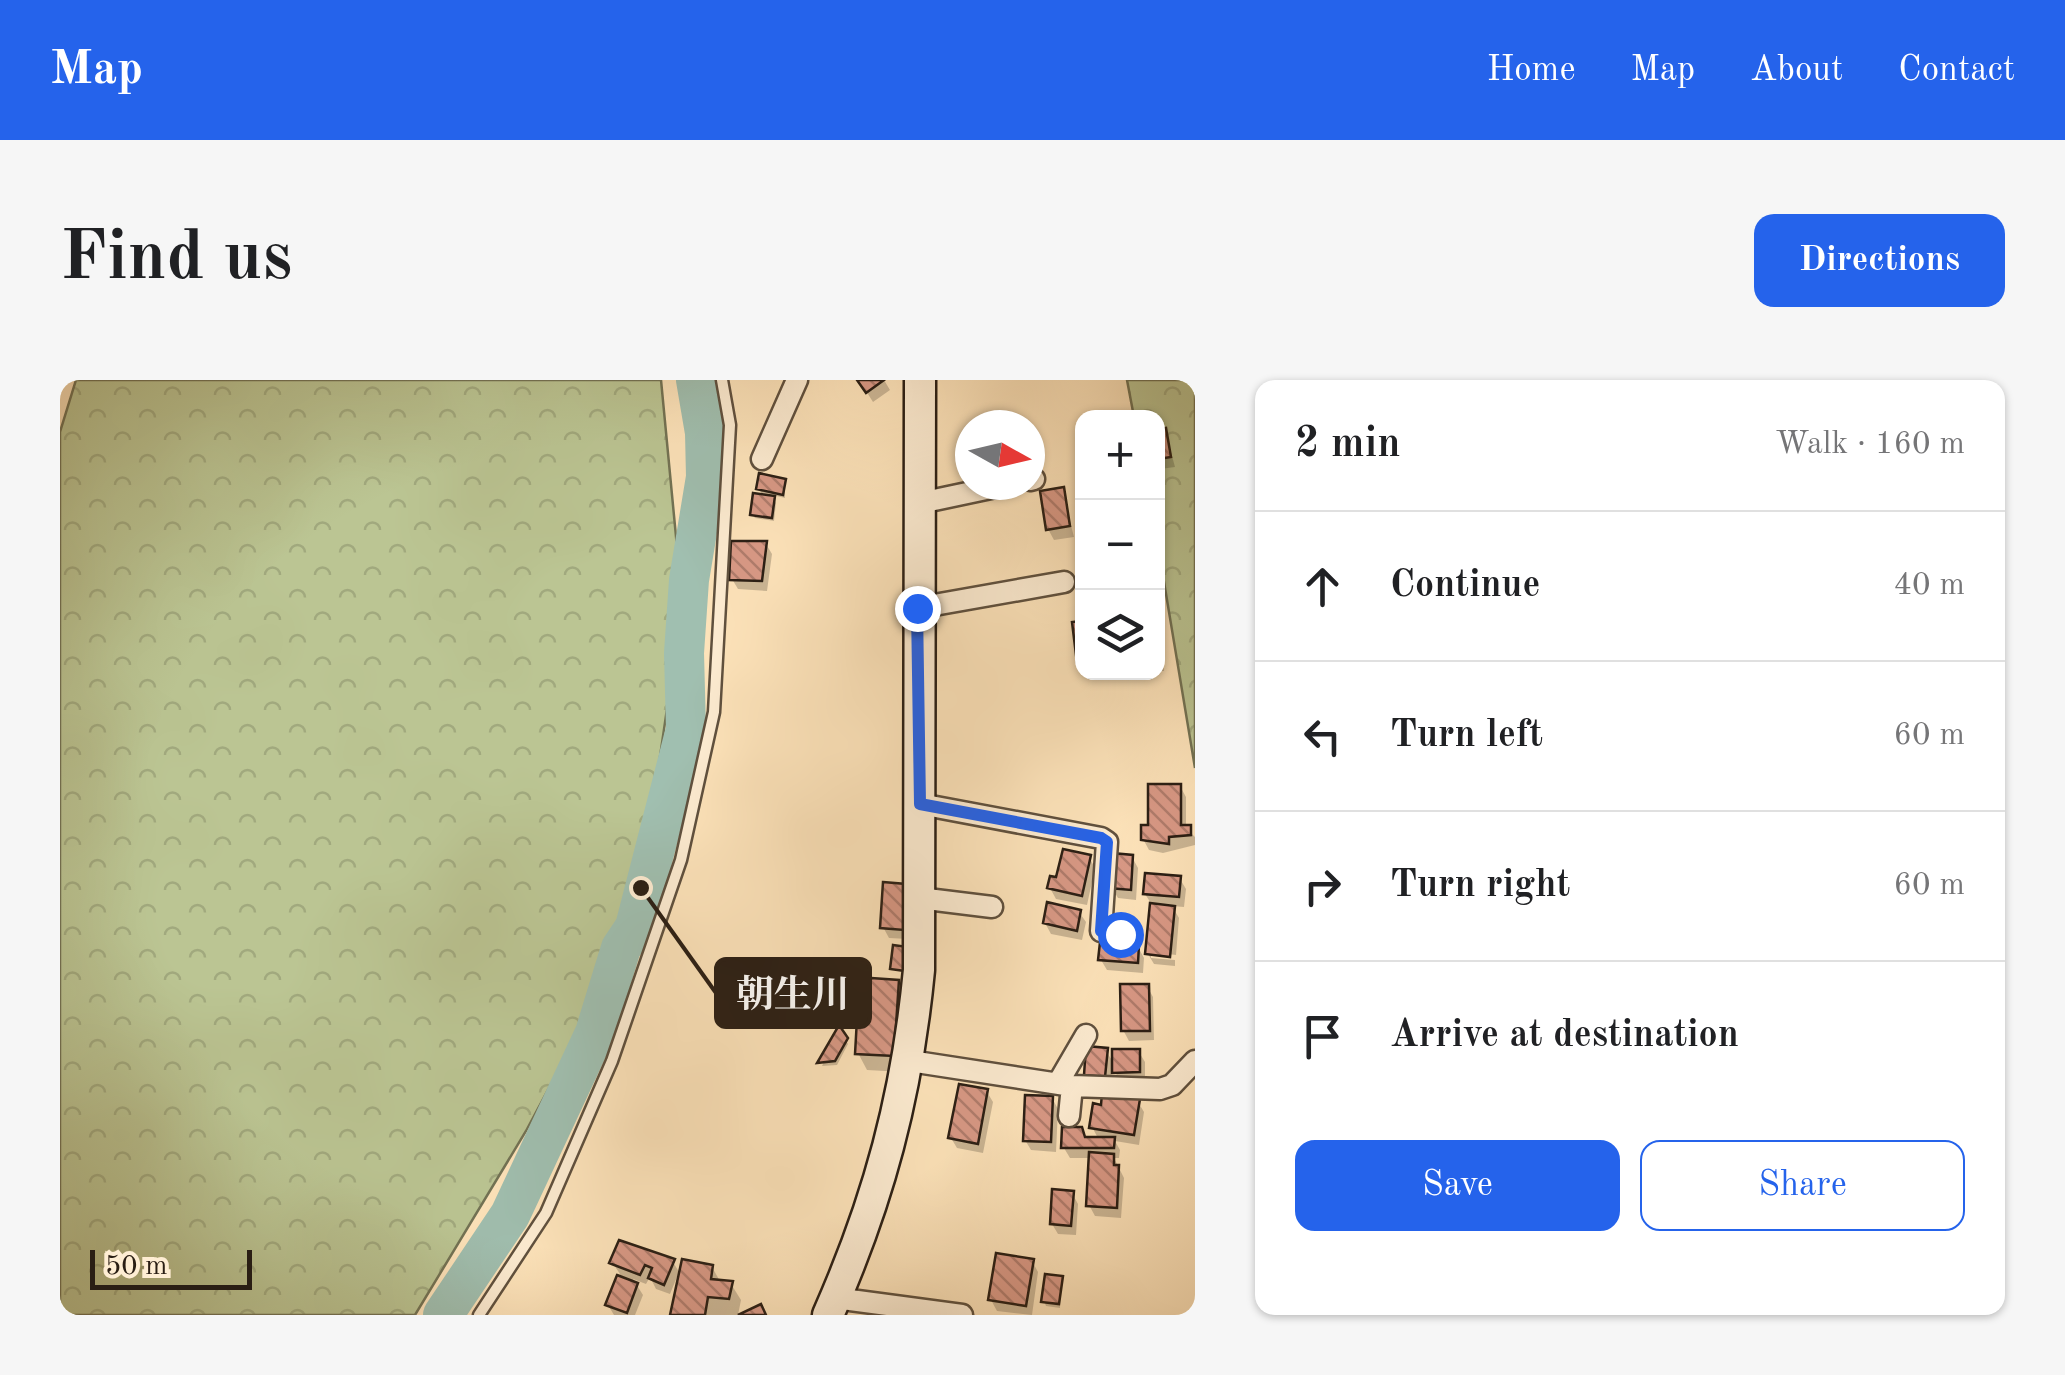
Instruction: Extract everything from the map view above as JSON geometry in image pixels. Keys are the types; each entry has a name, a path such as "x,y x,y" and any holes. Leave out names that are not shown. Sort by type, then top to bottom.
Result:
{"street":[{"path":"762,459 797,380"},
{"path":"920,380 919,898 910,1062 864,1228 831,1306 962,1315"},
{"path":"920,503 955,496"},
{"path":"917,608 1064,582"},
{"path":"920,804 1101,838 1107,842 1101,931 1120,934"},
{"path":"919,898 992,907"},
{"path":"1069,1116 1065,1085 1086,1035"},
{"path":"910,1062 1065,1085 1160,1089 1172,1085 1195,1061"}],"lane":[{"path":"479,1315 554,1196 612,1061 681,860 714,712 730,425 722,380"}],"green space":[{"path":"76,380 661,380 677,547 667,709 635,927 526,1131 415,1315 60,1315 60,432"},
{"path":"1127,380 1195,380 1195,768 1165,588 1165,410 1133,410"}],"building":[{"path":"857,380 884,380 866,393"},
{"path":"1165,428 1171,457 1165,458"},
{"path":"759,473 786,479 783,495 756,489"},
{"path":"1064,487 1070,526 1046,530 1041,500 1045,500 1045,490"},
{"path":"753,493 775,496 772,518 750,515"},
{"path":"731,541 767,541 762,581 729,580"},
{"path":"1148,784 1181,784 1181,825 1191,825 1191,835 1169,837 1169,844 1141,840 1141,825 1148,825"},
{"path":"1063,849 1091,855 1082,896 1047,888 1050,876 1056,877"},
{"path":"1112,853 1133,855 1131,890 1109,888"},
{"path":"1145,873 1181,876 1179,897 1143,894"},
{"path":"883,882 906,884 904,930 880,928"},
{"path":"1047,902 1081,910 1077,931 1043,923"},
{"path":"1150,903 1175,906 1170,957 1145,954"},
{"path":"1100,942 1139,945 1138,963 1098,960"},
{"path":"893,945 908,947 905,971 890,969"},
{"path":"871,978 899,980 894,1056 855,1054 858,1001 869,1002"},
{"path":"1120,984 1149,984 1150,1031 1121,1031"},
{"path":"839,1025 848,1038 835,1061 817,1063"},
{"path":"1086,1046 1108,1048 1105,1077 1084,1075"},
{"path":"1112,1049 1140,1049 1140,1072 1112,1073"},
{"path":"959,1084 988,1089 978,1144 948,1138"},
{"path":"1102,1093 1140,1099 1134,1135 1089,1128 1093,1103 1101,1105"},
{"path":"1025,1095 1053,1096 1051,1142 1023,1141"},
{"path":"1062,1127 1082,1127 1085,1137 1115,1137 1114,1148 1061,1148"},
{"path":"1089,1152 1114,1154 1114,1165 1119,1165 1117,1208 1086,1206"},
{"path":"1052,1189 1074,1191 1071,1226 1050,1224"},
{"path":"619,1240 675,1259 664,1285 648,1278 652,1268 645,1265 640,1275 609,1263"},
{"path":"996,1253 1034,1259 1026,1306 988,1300"},
{"path":"682,1259 713,1265 711,1279 733,1281 729,1299 708,1297 705,1315 670,1315"},
{"path":"1045,1274 1063,1276 1059,1304 1041,1302"},
{"path":"617,1275 638,1283 627,1313 605,1305"},
{"path":"761,1304 766,1315 738,1315"}],"waterway":[{"path":"443,1315 510,1215 595,1033 621,948 635,927 686,729 684,653 689,580 706,477 705,433 696,380"}],"place":[{"name":"朝生川","path":"641,888"}],"route":[{"path":"917,608 920,804 1101,838 1107,842 1101,931 1120,934"}]}
